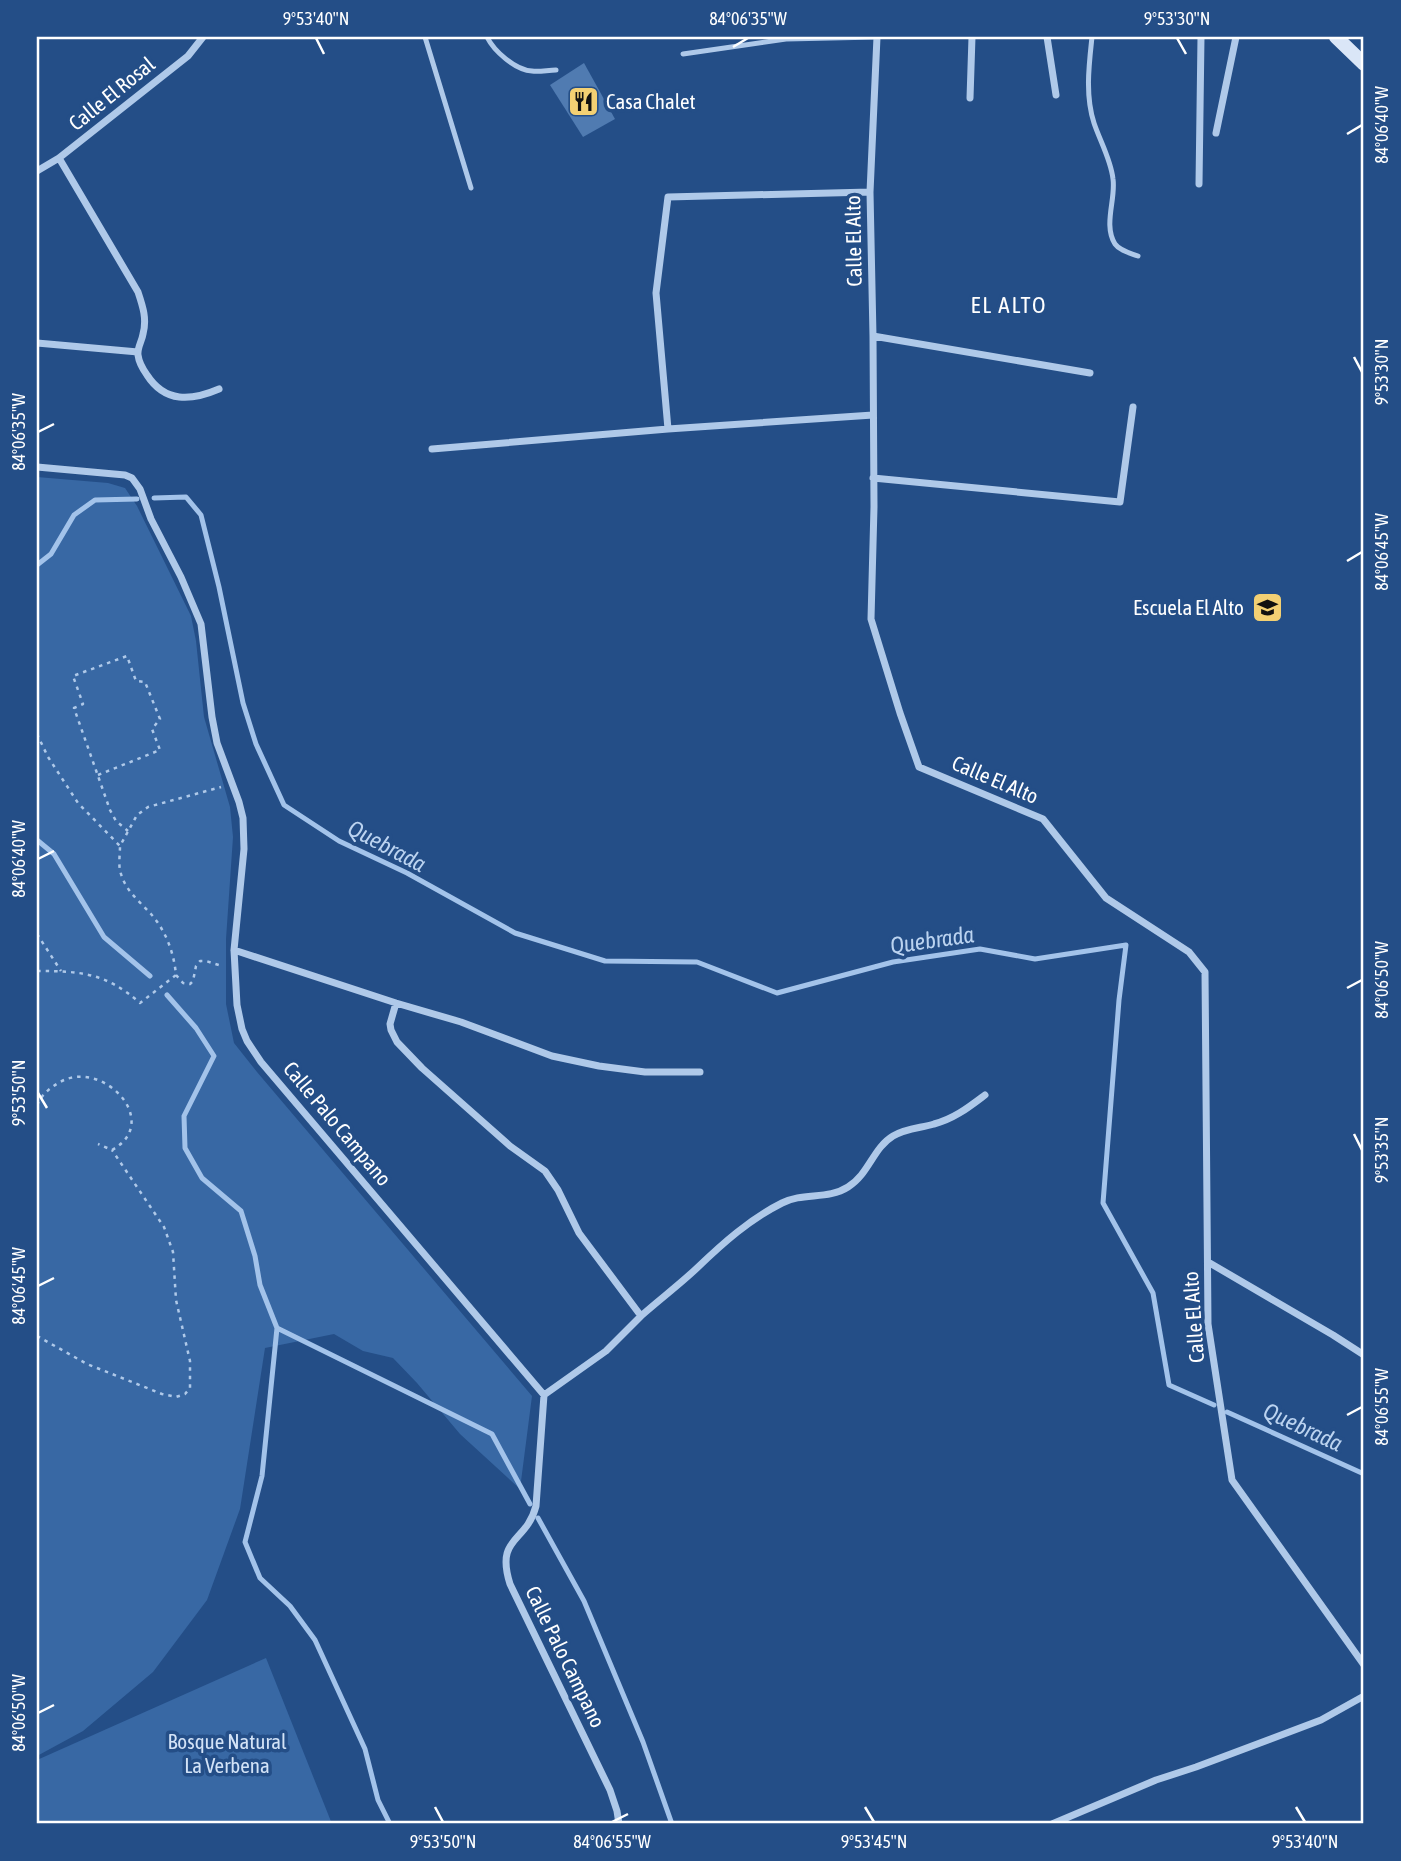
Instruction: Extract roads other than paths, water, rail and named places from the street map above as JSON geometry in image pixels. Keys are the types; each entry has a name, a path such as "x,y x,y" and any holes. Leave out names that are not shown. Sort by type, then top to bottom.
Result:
{"main road":[{"path":"1336,37 1364,64"}],"street":[{"name":"Calle El Rosal","path":"37,171 59,158 188,56 203,37"},
{"name":"Calle El Alto","path":"877,37 870,192 873,336 871,619 919,767 1043,819 1105,898 1189,952 1205,972 1208,1324 1232,1480 1364,1665"},
{"path":"970,98 972,37"},
{"path":"1047,37 1056,95"},
{"path":"1199,184 1201,37"},
{"path":"1216,133 1236,37"},
{"path":"59,158 138,292 146,323 138,352 141,366 151,381 162,391 175,397 203,396 219,389"},
{"path":"668,429 656,293 668,197 870,192"},
{"path":"873,336 1090,373"},
{"path":"37,343 138,352"},
{"path":"873,478 1121,502 1133,407"},
{"path":"432,449 873,415"},
{"name":"Calle Palo Campano","path":"37,467 125,475 132,478 143,495 151,519 181,577 201,624 217,743 243,818 244,841 234,950 237,1005 247,1041 544,1395 536,1506 533,1517 507,1550 506,1571 610,1790 619,1824"},
{"path":"234,950 396,1003 461,1021 552,1056 645,1072 700,1072"},
{"path":"396,1003 390,1024 397,1042 422,1068 510,1146 545,1171 558,1190 579,1233 641,1316"},
{"path":"544,1395 606,1351 641,1316 731,1237 771,1209 797,1197 837,1193 849,1187 867,1169 881,1146 896,1134 949,1119 985,1095"},
{"path":"1208,1262 1364,1355"},
{"path":"1052,1824 1156,1780 1321,1720 1364,1696"}],"lane":[{"path":"425,37 471,188"},
{"path":"487,37 501,54 523,69 531,72 556,70"},
{"path":"682,54 786,39 877,37"},
{"path":"1092,37 1088,66 1089,96 1093,120 1113,180 1110,226 1114,243 1121,250 1138,256"}],"waterway":[{"name":"Quebrada","path":"154,498 186,497 201,515 243,703 256,744 284,805 339,841 407,873 515,933 605,961 697,962 777,993 893,962 980,949 1035,959 1126,945 1103,1203 1153,1293 1169,1385 1214,1405"},
{"path":"37,565 51,554 74,515 95,500 137,499"},
{"path":"37,840 54,854 104,937 150,976"},
{"path":"167,995 196,1028 214,1056 184,1116 185,1148 202,1178 241,1211 255,1256 260,1285 277,1328 262,1476 245,1542 260,1578 290,1606 315,1640 365,1749 378,1800 390,1824"},
{"path":"277,1328 492,1434 530,1504"},
{"name":"Quebrada","path":"1227,1412 1364,1474"},
{"path":"538,1518 584,1601 643,1742 672,1824"}],"place":[{"name":"Casa Chalet","path":"583,102"},
{"name":"Escuela El Alto","path":"1267,608"}],"district":[{"name":"EL ALTO","path":"1009,305"}],"park label":[{"name":"Bosque Natural La Verbena","path":"227,1754"}]}
